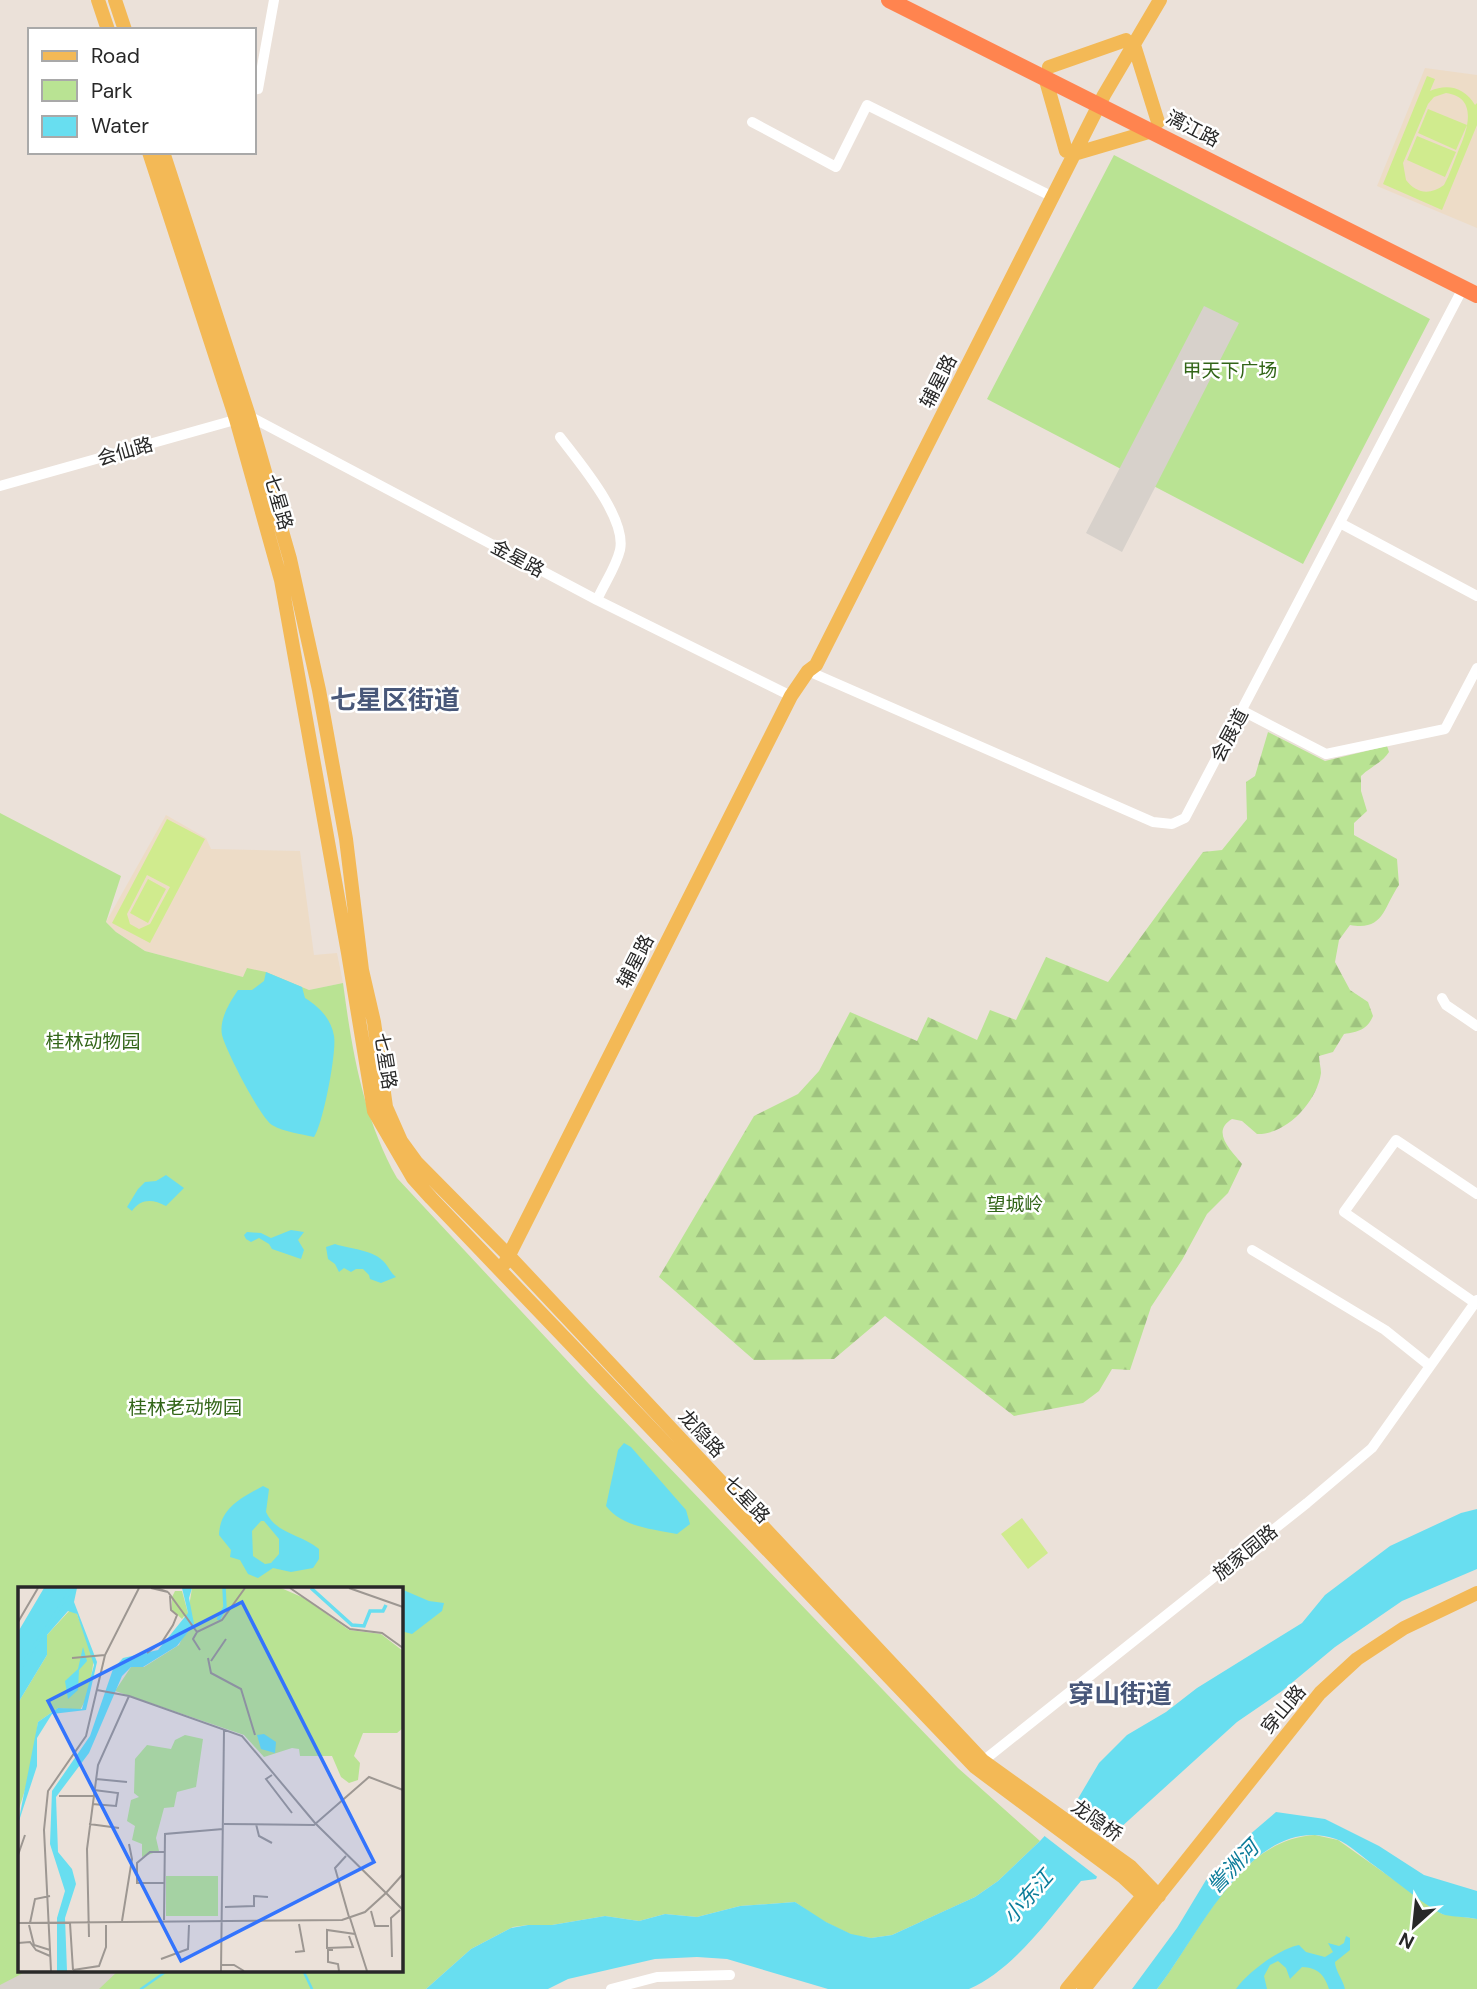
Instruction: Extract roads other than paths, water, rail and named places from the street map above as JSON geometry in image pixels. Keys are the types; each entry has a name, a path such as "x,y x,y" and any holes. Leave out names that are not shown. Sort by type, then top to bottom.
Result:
{"highway":[{"name":"漓江路","path":"889,0 1047,72"},
{"name":"漓江路","path":"913,0 1047,72 1472,289"}],"main road":[{"path":"98,0 107,28"},
{"path":"115,0 124,28"},
{"path":"1149,0 1130,42 1155,127 1070,152 1047,72 1130,42 1160,0"},
{"name":"辅星路","path":"501,1270 790,696 808,671 816,666 1070,152 1130,42"},
{"name":"辅星路","path":"808,671 809,659 1045,193 1070,152"},
{"name":"七星路","path":"150,154 290,559 319,690 346,839 362,970 374,1022 386,1107 401,1141"},
{"name":"七星路","path":"164,154 243,417 281,580 374,1111 413,1178 979,1764"},
{"name":"龙隐路","path":"401,1141 437,1186 509,1256 979,1764 1038,1809"},
{"name":"穿山路","path":"1067,1989 1151,1896 1320,1693 1357,1659 1404,1628 1477,1593"},
{"name":"龙隐桥","path":"1038,1809 1127,1872 1151,1896"},
{"name":"穿山路","path":"1084,1989 1151,1896"}],"street":[{"path":"256,90 274,0"},
{"path":"752,122 836,167 867,105 1045,193"},
{"name":"会展道","path":"808,671 1153,822 1172,824 1185,818 1340,523 1472,289"},
{"name":"会仙路","path":"0,486 243,417"},
{"name":"金星路","path":"243,417 597,600 790,696"},
{"path":"560,437 616,519 621,549 597,600"},
{"path":"1340,523 1477,596"},
{"path":"1241,710 1326,754 1445,729 1477,668"},
{"path":"1441,998 1446,1005 1477,1026"},
{"path":"1476,1301 1344,1212 1396,1140 1477,1194"},
{"path":"1252,1250 1385,1330 1430,1366"},
{"name":"施家园路","path":"979,1764 1372,1448 1476,1301"},
{"path":"611,1989 657,1977 730,1975"}],"water":[{"path":"266,972 302,987 305,998 324,1014 334,1036 325,1103 314,1137 272,1125 244,1083 222,1035 224,1017 238,990 252,990 264,981"},
{"path":"166,1175 184,1188 166,1206 148,1201 139,1204 132,1211 127,1207 145,1182 156,1181"},
{"path":"291,1230 304,1232 298,1240 304,1250 301,1259 272,1249 259,1238 251,1242 244,1235 247,1232 261,1233 271,1238"},
{"path":"335,1244 375,1255 396,1277 381,1283 370,1279 363,1269 351,1272 344,1268 339,1272 335,1264 328,1259 326,1247"},
{"path":"624,1443 631,1447 686,1510 690,1524 677,1534 629,1523 620,1519 606,1506 618,1450"},
{"path":"263,1486 269,1489 266,1512 270,1519 282,1529 319,1549 319,1559 313,1568 291,1572 273,1568 258,1578 248,1574 240,1560 230,1557 231,1550 219,1535 223,1518 233,1505","holes":["264,1521 279,1539 279,1554 271,1563 265,1564 253,1556 252,1531"]},
{"name":"小东江","path":"1477,1509 1477,1569 1402,1601 1335,1647 1282,1691 1237,1722 1119,1829 1096,1879 1081,1881 1016,1956 969,1989 828,1989 727,1959 697,1957 655,1959 568,1979 548,1989 426,1989 471,1949 511,1928 552,1925 605,1916 639,1921 665,1914 697,1917 740,1906 795,1902 851,1934 871,1938 892,1935 975,1897 998,1881 1076,1802 1099,1763 1127,1735 1302,1623 1325,1595 1390,1546 1461,1513"},
{"path":"402,1589 429,1601 444,1603 442,1611 412,1634 402,1631"},
{"name":"訾洲河","path":"1276,1812 1325,1819 1379,1846 1424,1875 1477,1891 1477,1919 1445,1915 1410,1893 1346,1844 1336,1839 1306,1835 1278,1843 1253,1861 1230,1884 1157,1989 1132,1989 1177,1928 1206,1880 1241,1842"},
{"path":"1346,1936 1350,1938 1350,1950 1335,1962 1345,1989 1329,1989 1320,1973 1308,1968 1302,1967 1290,1979 1286,1968 1278,1961 1270,1965 1264,1976 1267,1989 1236,1989 1256,1969 1282,1951 1299,1945 1306,1952 1325,1957 1333,1952 1328,1943 1339,1946 1344,1943"}],"waterway":[{"path":"141,1989 165,1972"},
{"path":"304,1972 312,1989"}],"district":[{"name":"七星区街道","path":"395,700"},
{"name":"穿山街道","path":"1120,1694"}],"park label":[{"name":"甲天下广场","path":"1230,370"},
{"name":"桂林动物园","path":"93,1041"},
{"name":"望城岭","path":"1015,1204"},
{"name":"桂林老动物园","path":"185,1407"}]}
